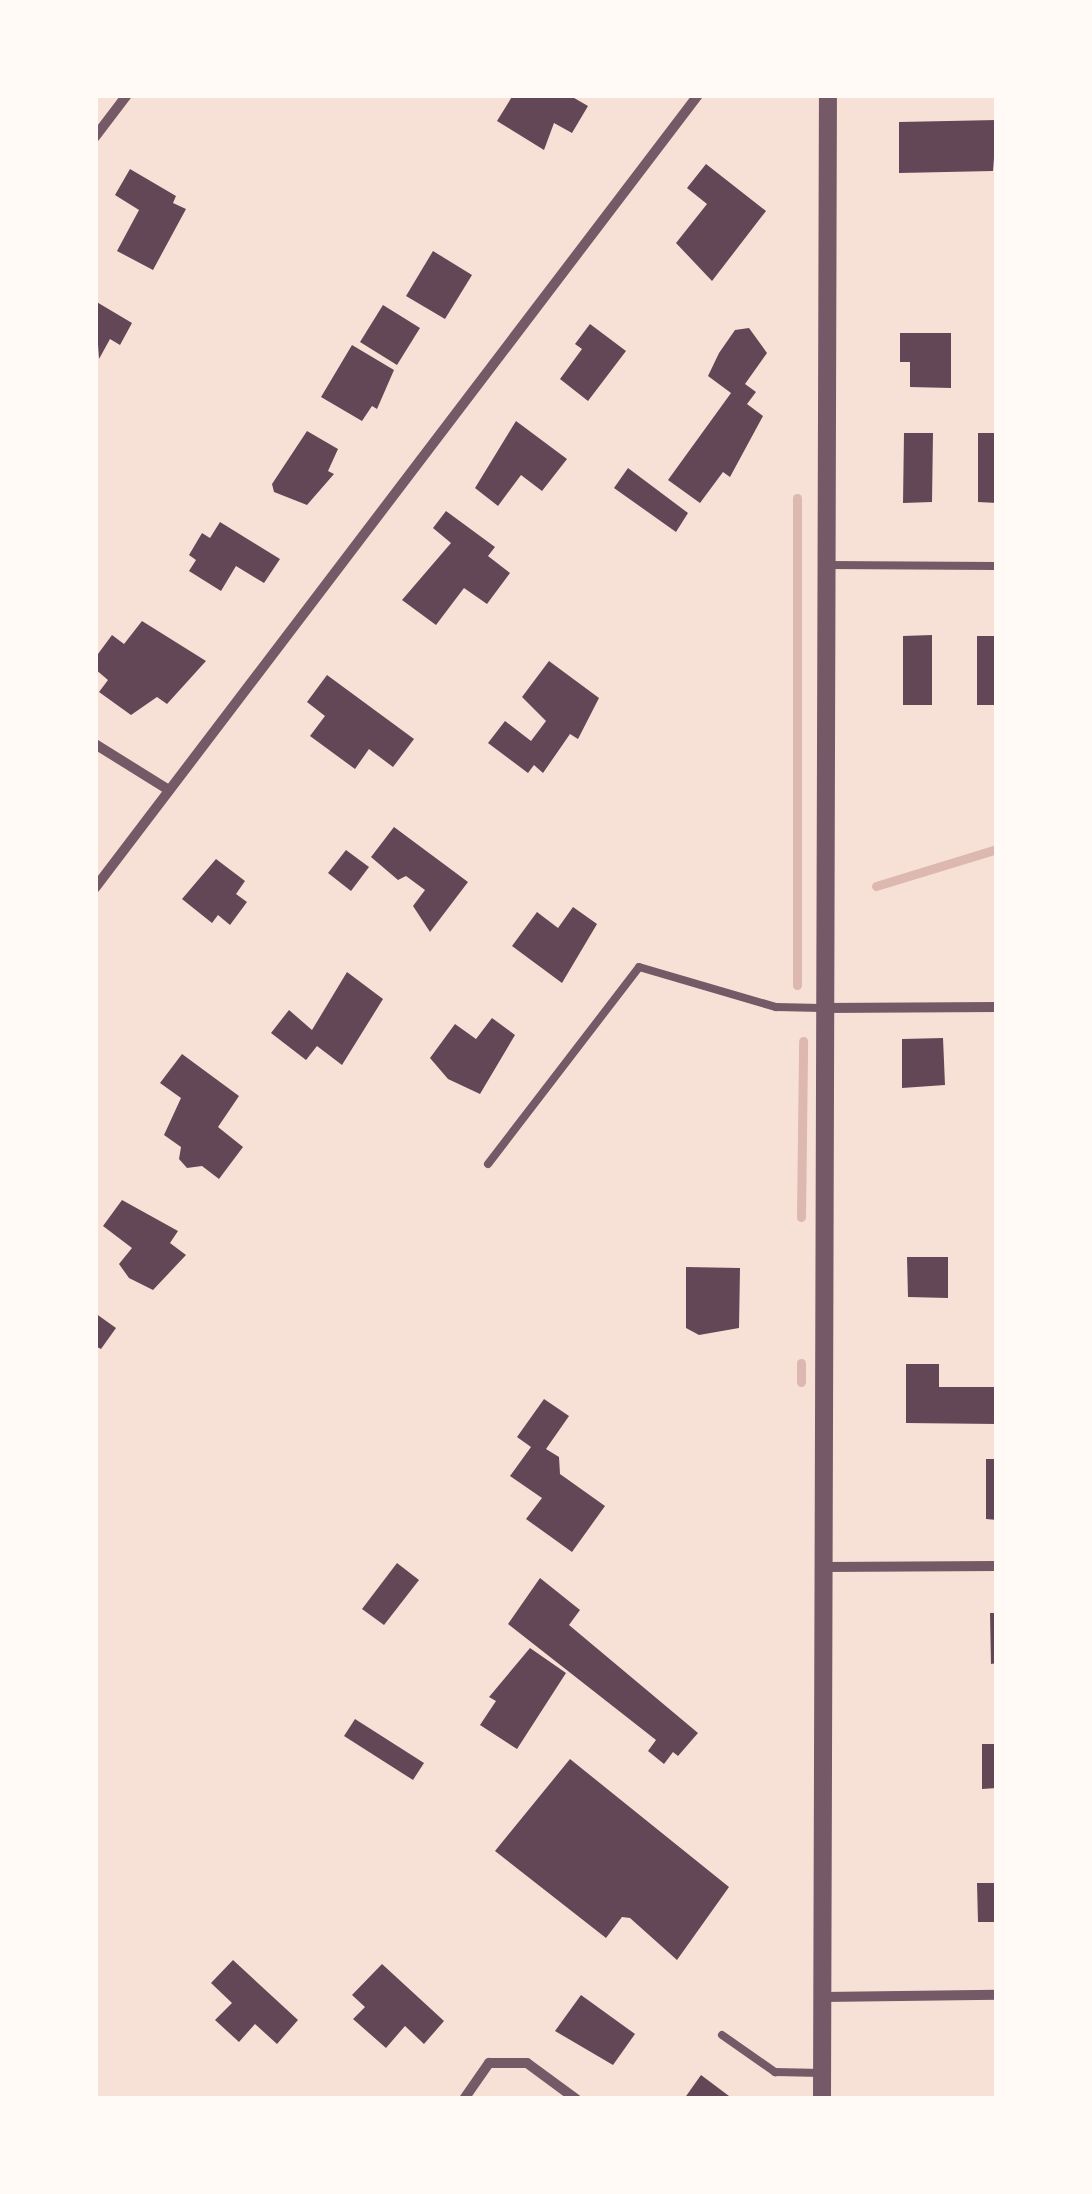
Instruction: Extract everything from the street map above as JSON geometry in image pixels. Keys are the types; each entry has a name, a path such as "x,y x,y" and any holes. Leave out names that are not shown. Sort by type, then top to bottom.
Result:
{"street":[{"path":"95,137 127,95"},
{"path":"95,888 698,95"},
{"path":"822,2099 822,1008 828,95"},
{"path":"95,744 169,790"},
{"path":"822,1008 997,1008"},
{"path":"825,1567 997,1566"},
{"path":"822,1997 997,1996"},
{"path":"464,2099 490,2063 527,2063 576,2099"}],"lane":[{"path":"826,566 997,566"},
{"path":"488,1164 639,968 776,1006 822,1008"},
{"path":"722,2035 775,2072 822,2073"}],"building":[{"path":"513,95 569,95 588,106 572,133 554,123 544,150 497,121"},
{"path":"997,120 993,171 899,173 899,122"},
{"path":"706,164 766,211 712,281 676,243 707,204 687,188"},
{"path":"130,169 176,196 173,203 186,209 153,270 117,251 139,210 115,195"},
{"path":"433,251 472,275 445,319 406,296"},
{"path":"95,301 132,323 120,345 110,339 99,359"},
{"path":"383,305 420,328 397,365 360,342"},
{"path":"590,324 626,351 588,401 560,379 582,349 575,344"},
{"path":"749,328 767,353 745,384 756,392 747,404 763,416 730,477 723,472 700,503 668,480 731,393 708,376 719,353 735,330"},
{"path":"900,333 951,333 951,388 910,387 910,362 900,362"},
{"path":"352,345 394,370 377,409 372,406 362,421 321,397"},
{"path":"516,421 567,459 542,491 521,475 498,506 475,488"},
{"path":"307,431 338,449 328,471 334,474 307,505 274,492 272,484"},
{"path":"904,433 933,433 932,502 903,503"},
{"path":"978,433 997,433 997,503 978,502"},
{"path":"628,468 688,513 676,532 614,488"},
{"path":"446,511 495,547 488,556 510,573 487,604 464,588 436,625 402,600 451,543 433,528"},
{"path":"220,522 280,559 264,583 236,566 221,591 189,571 196,560 189,555 202,533 210,538"},
{"path":"142,621 206,661 167,704 157,697 131,715 99,692 108,680 95,669 95,658 112,635 124,644"},
{"path":"932,635 932,705 903,705 903,636"},
{"path":"977,636 997,636 997,705 977,705"},
{"path":"549,661 599,698 578,739 570,734 543,773 534,765 528,773 488,743 505,721 531,741 546,721 522,697"},
{"path":"327,675 414,739 393,767 369,749 355,769 310,736 325,716 307,702"},
{"path":"394,827 468,882 430,932 413,906 425,890 406,876 398,880 371,857"},
{"path":"346,850 369,867 351,891 328,873"},
{"path":"216,859 245,881 236,894 247,902 230,925 218,915 212,923 182,899"},
{"path":"573,907 597,924 562,983 512,946 537,912 558,928"},
{"path":"347,972 383,999 342,1065 317,1046 306,1060 271,1033 289,1010 312,1030"},
{"path":"492,1018 515,1035 480,1094 448,1079 430,1058 455,1024 476,1039"},
{"path":"943,1038 945,1085 902,1088 902,1039"},
{"path":"182,1054 239,1096 218,1127 243,1147 219,1179 202,1166 187,1168 179,1159 181,1147 164,1135 181,1098 160,1083"},
{"path":"122,1200 178,1231 170,1243 186,1255 153,1290 129,1278 119,1264 132,1248 103,1226"},
{"path":"907,1257 948,1257 948,1298 908,1297"},
{"path":"686,1267 740,1268 739,1328 699,1335 686,1328"},
{"path":"95,1313 116,1328 101,1349 95,1346"},
{"path":"906,1364 939,1364 939,1387 997,1387 997,1424 906,1423"},
{"path":"544,1399 569,1416 546,1449 559,1457 560,1474 605,1506 572,1552 526,1519 542,1498 510,1476 531,1447 517,1437"},
{"path":"986,1459 997,1459 997,1520 986,1519"},
{"path":"397,1563 419,1580 384,1625 362,1609"},
{"path":"540,1578 580,1610 569,1625 698,1733 678,1756 673,1752 664,1764 648,1751 656,1740 508,1624"},
{"path":"990,1613 997,1613 997,1663 991,1664"},
{"path":"530,1648 566,1673 517,1749 480,1725 496,1701 489,1697"},
{"path":"355,1719 424,1763 413,1780 344,1736"},
{"path":"982,1744 997,1744 997,1788 982,1789"},
{"path":"570,1759 729,1887 677,1960 630,1918 622,1917 606,1938 495,1851"},
{"path":"977,1883 997,1883 997,1922 978,1922"},
{"path":"233,1960 298,2020 277,2044 255,2024 239,2042 215,2020 232,2003 211,1983"},
{"path":"382,1964 444,2021 424,2044 405,2026 386,2048 353,2019 365,2007 352,1995"},
{"path":"581,1995 635,2034 613,2065 555,2031"},
{"path":"701,2075 733,2099 684,2099"}],"waterway":[{"path":"797,498 797,985"},
{"path":"876,886 997,849"},
{"path":"801,1217 803,1041"},
{"path":"801,1363 801,1382"}]}
